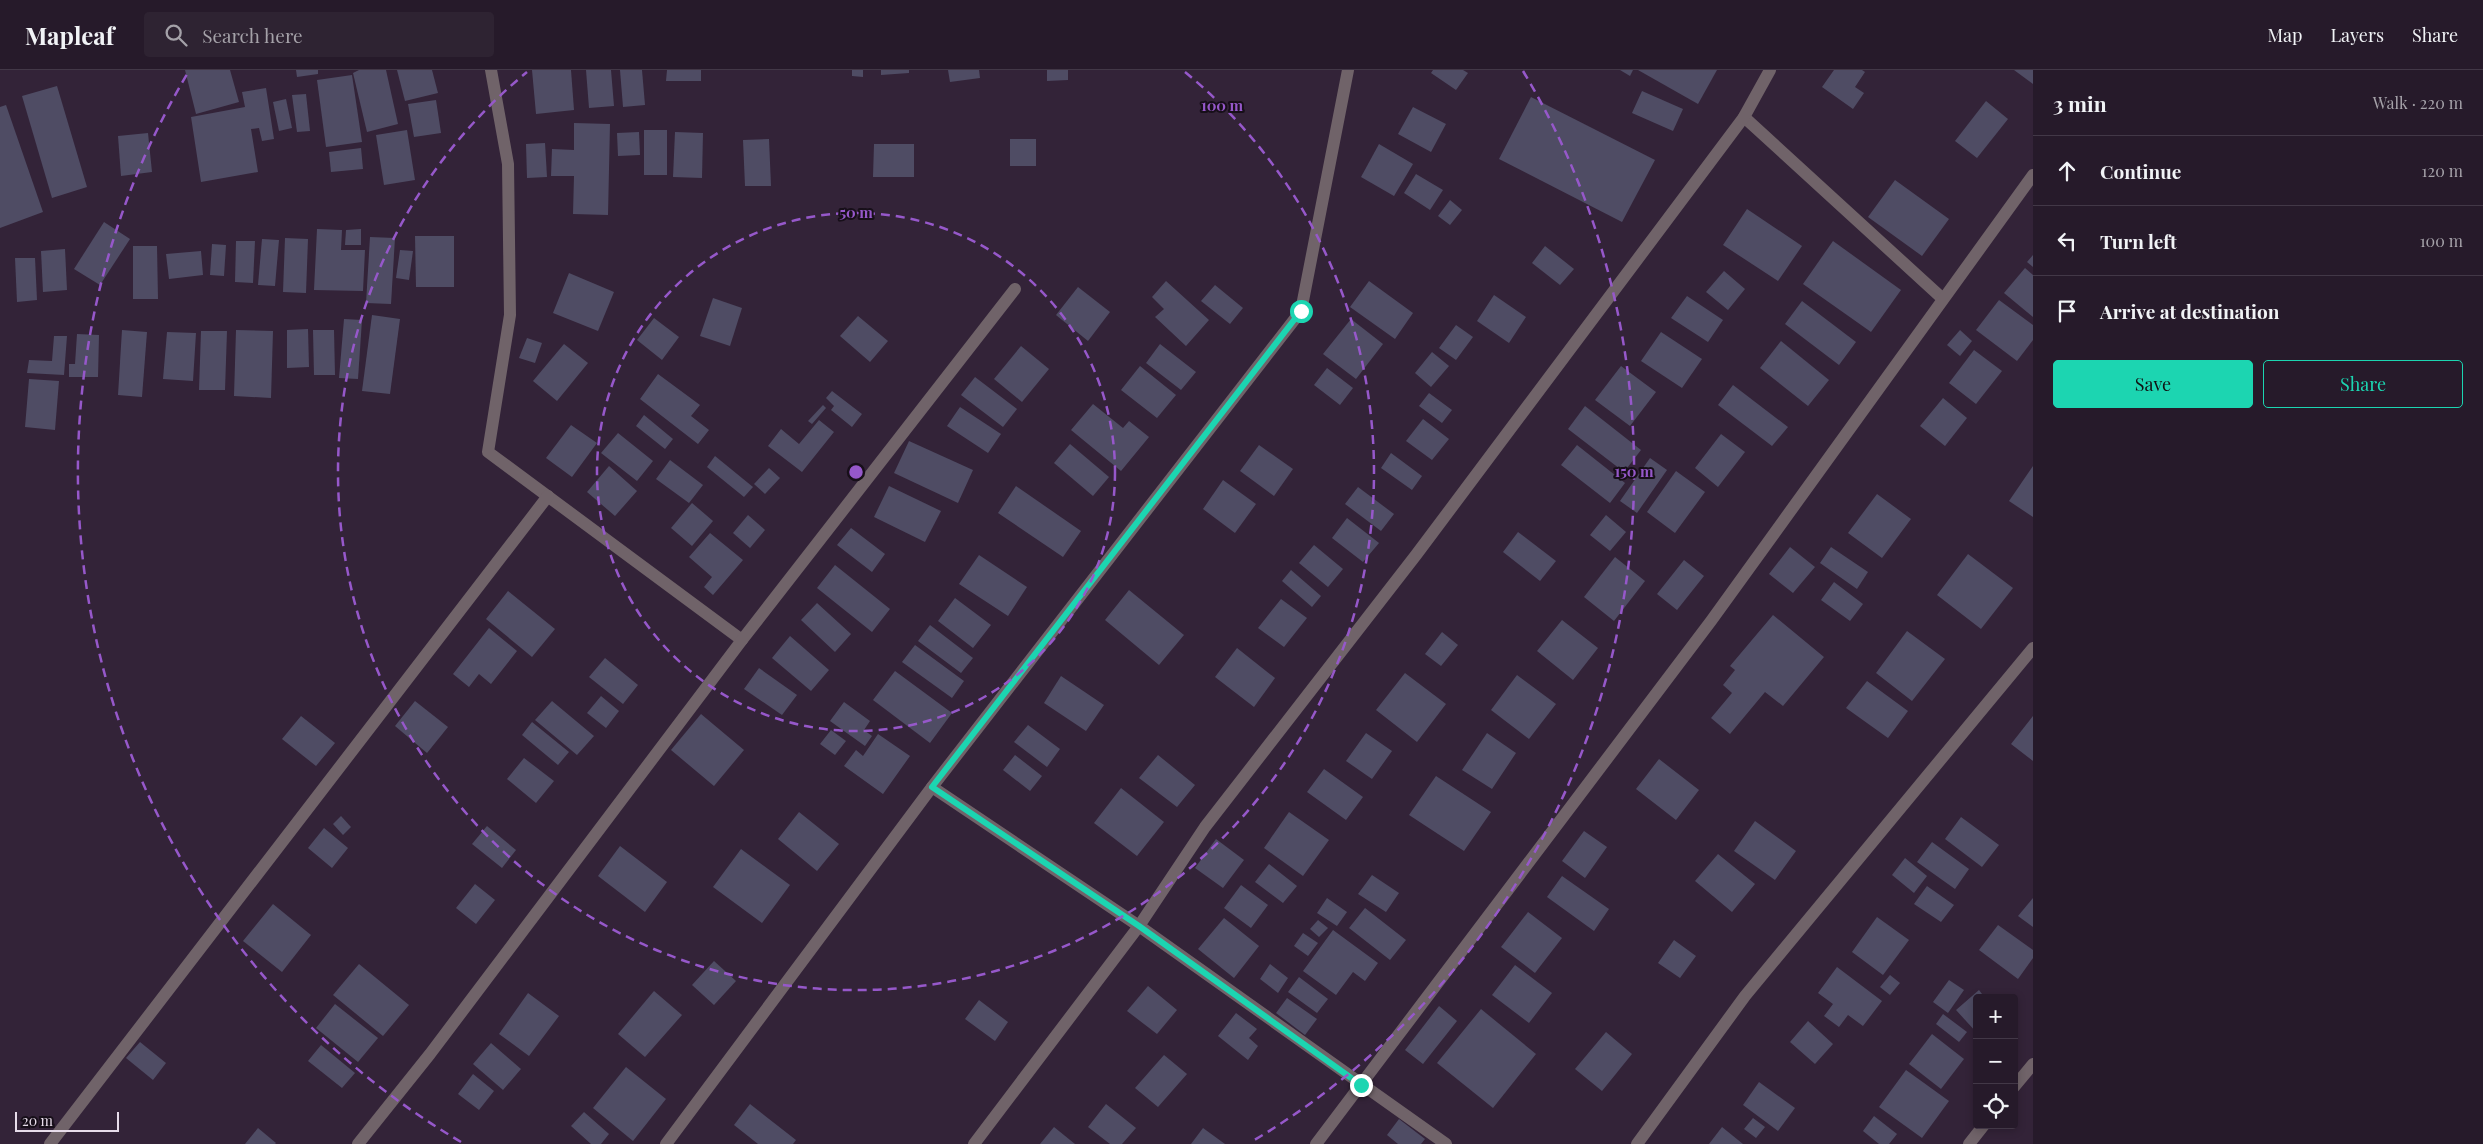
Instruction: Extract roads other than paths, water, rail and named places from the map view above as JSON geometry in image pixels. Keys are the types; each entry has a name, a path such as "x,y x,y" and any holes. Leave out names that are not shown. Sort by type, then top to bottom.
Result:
{"street":[{"path":"491,70 508,164 510,315 488,452 742,640"},
{"path":"666,1144 932,787 1301,311 1348,70"},
{"path":"974,1144 1139,926 1205,827 1416,555 1744,117 1770,70"},
{"path":"1744,117 1943,299"},
{"path":"1316,1144 1711,622 2033,175"},
{"path":"358,1144 436,1046 742,640 1015,289"},
{"path":"50,1144 548,496"},
{"path":"1637,1144 1745,996 2033,648"},
{"path":"932,787 1139,926 1446,1144"},
{"path":"2016,1084 2033,1064"},
{"path":"1969,1144 1981,1129"}]}
